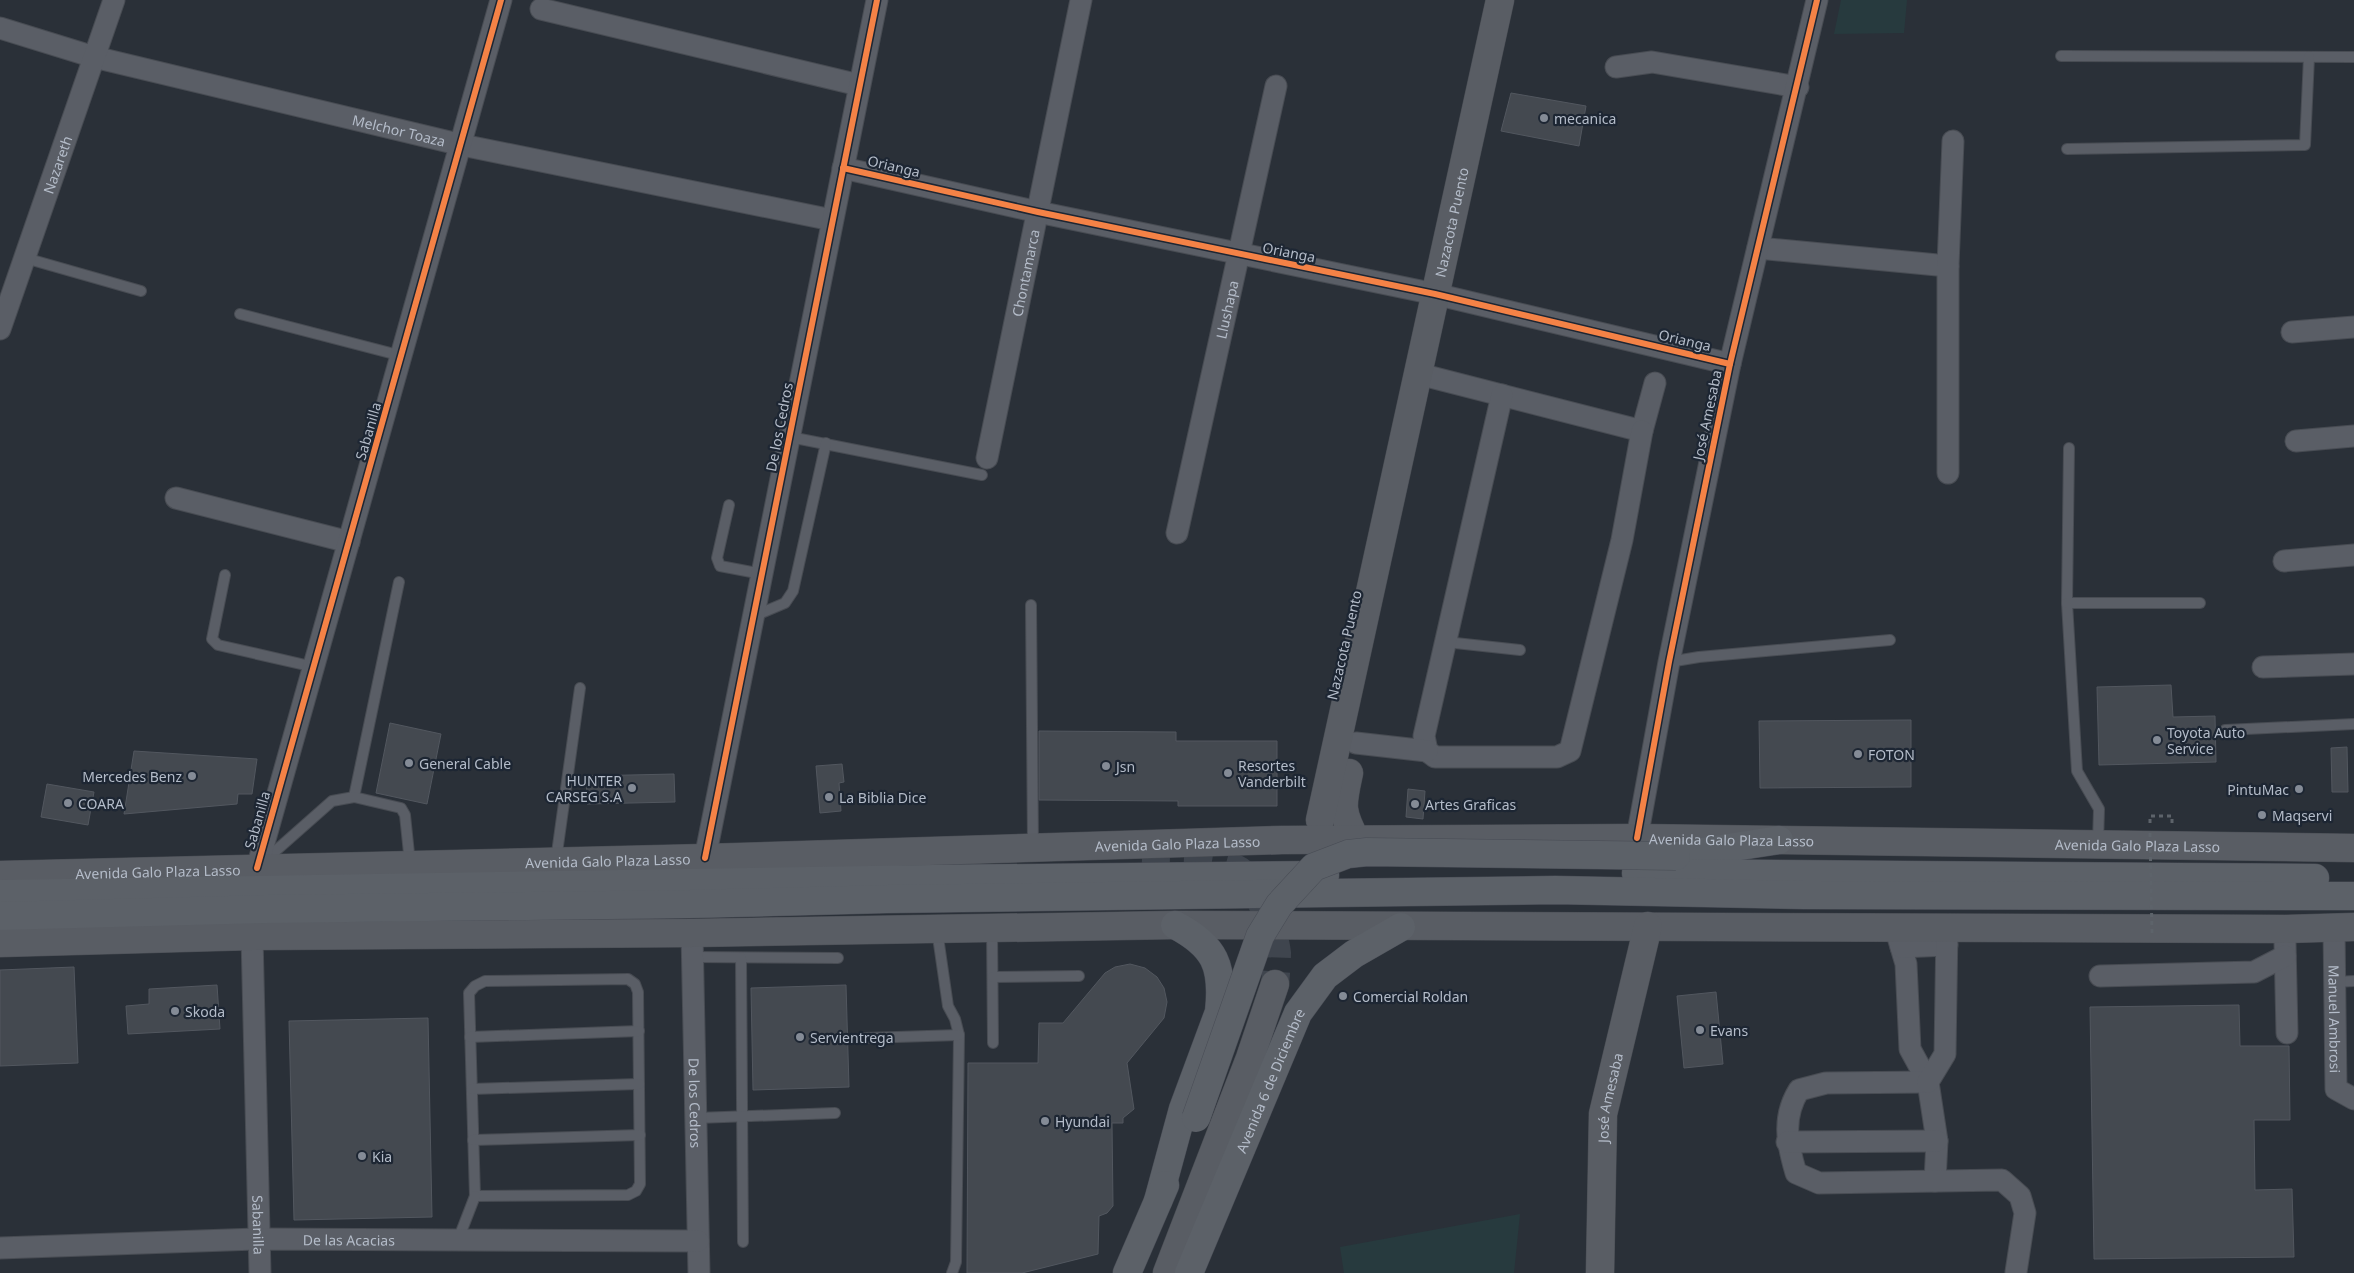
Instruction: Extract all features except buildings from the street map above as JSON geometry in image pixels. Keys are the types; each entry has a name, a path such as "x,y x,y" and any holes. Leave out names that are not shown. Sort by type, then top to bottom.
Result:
{"main road":[{"name":"Nazacota Puento","path":"1320,820 1405,445 1435,294 1500,0"},
{"name":"Nazacota Puento","path":"1282,840 1295,833 1302,824 1383,484 1405,445"},
{"path":"1356,840 1346,822 1342,806 1408,490 1405,445"},
{"name":"Avenida Galo Plaza Lasso","path":"0,875 705,858 1282,840 1637,838 2354,848"},
{"path":"1127,1273 1196,1118 1260,936 1279,905 1314,867 1348,854 1367,852 1676,856 1779,840"},
{"path":"864,853 1142,858"},
{"name":"Avenida Galo Plaza Lasso","path":"0,894 932,879 1540,873 2354,878"},
{"path":"0,916 266,909 1556,890 1804,895 2354,896"},
{"path":"1158,1201 1183,1109 1219,1012 1221,995 1217,965 1211,952 1197,937 1175,925"},
{"path":"0,943 252,936 692,945 936,929 1175,925 1401,927 1648,926 1898,937 1947,936 2285,942 2344,927"},
{"name":"José Amesaba","path":"1600,1273 1603,1114 1648,926"},
{"name":"Avenida 6 de Diciembre","path":"1189,1273 1298,1013 1325,976 1354,954 1401,927"},
{"name":"Avenida 6 de Diciembre","path":"1167,1273 1250,1058 1275,984"}],"street":[{"name":"Nazareth","path":"0,330 114,0"},
{"name":"Sabanilla","path":"257,868 462,145 501,0"},
{"name":"De los Cedros","path":"705,858 790,437 858,84 877,0"},
{"name":"Chontamarca","path":"984,466 1038,212 1080,0"},
{"name":"José Amesaba","path":"1637,838 1669,662 1730,364 1798,88 1817,0"},
{"path":"541,9 858,84"},
{"name":"Melchor Toaza","path":"0,28 94,57 462,145 832,220"},
{"path":"1616,67 1652,62 1798,88"},
{"name":"Llushapa","path":"1177,533 1237,254 1276,86"},
{"path":"1948,472 1948,266 1952,141"},
{"name":"Orianga","path":"843,168 1038,212 1435,294 1730,364"},
{"path":"1758,248 1948,266"},
{"path":"2292,332 2354,327"},
{"path":"1419,374 1642,431"},
{"path":"1356,743 1428,751 1440,759 1557,756 1570,751 1577,731 1622,540 1642,431 1655,383"},
{"path":"1428,751 1424,736 1502,395"},
{"path":"2296,441 2354,436"},
{"path":"176,498 349,542"},
{"path":"2284,561 2354,555"},
{"path":"2263,667 2354,664"},
{"name":"Manuel Ambrosi","path":"2344,927 2344,982 2336,1089 2354,1099"},
{"name":"Sabanilla","path":"252,936 260,1273"},
{"path":"1928,1082 1945,1054 1947,936"},
{"path":"1898,937 1906,964 1910,1049 1928,1082 1937,1142 1935,1181"},
{"path":"2100,976 2254,972 2285,942"},
{"path":"2285,942 2287,1033"},
{"name":"De los Cedros","path":"692,945 699,1273"},
{"path":"1928,1082 1826,1083 1799,1090 1790,1104 1787,1142 1796,1172 1819,1183 2002,1180 2020,1196 2025,1213 2016,1272"},
{"path":"1787,1142 1937,1142"},
{"name":"De las Acacias","path":"0,1248 259,1240 698,1241"}],"lane":[{"path":"2061,56 2354,57"},
{"path":"2067,149 2305,145 2309,57"},
{"path":"25,258 141,291"},
{"path":"240,314 402,356"},
{"path":"790,437 826,444 984,466"},
{"path":"754,616 785,603 793,591 826,444"},
{"path":"2069,448 2067,603 2077,771 2099,809 2098,844"},
{"path":"729,505 717,558 720,566 762,574"},
{"path":"225,576 212,639 218,645 314,667"},
{"path":"354,797 399,582"},
{"path":"2067,603 2200,603"},
{"path":"1031,605 1033,847"},
{"path":"1669,662 1698,657 1890,640"},
{"path":"1446,642 1520,650"},
{"path":"556,861 580,688"},
{"path":"2225,730 2354,724"},
{"path":"257,868 332,801 354,797 401,808 405,815 410,864"},
{"path":"992,928 993,1043"},
{"path":"936,929 948,1006 955,1019 959,1035 956,1262 952,1273"},
{"path":"692,945 741,958 838,958"},
{"path":"741,958 743,1242"},
{"path":"993,977 1079,976"},
{"path":"458,1240 475,1196 469,993 476,986 485,982 628,979 635,984 638,992 640,1135 640,1184 636,1191 628,1195 475,1196"},
{"path":"470,1037 638,1031"},
{"path":"865,1038 959,1035"},
{"path":"472,1089 639,1084"},
{"path":"697,1118 835,1114"},
{"path":"473,1140 640,1135"}],"path":[{"path":"2150,833 2152,934"}],"green space":[{"path":"1841,0 1907,0 1904,33 1834,34"},
{"path":"1520,1214 1514,1273 1344,1273 1340,1247"}],"tunnel":[{"path":"1142,858 1191,859 1216,862 1237,869 1244,874 1257,894 1273,933 1277,953 1275,984"}],"cycle path":[{"path":"257,868 501,0"},
{"path":"705,858 877,0"},
{"path":"1637,838 1669,662 1730,364 1817,0"},
{"path":"843,168 1038,212 1435,294 1730,364"}],"place":[{"name":"mecanica","path":"1544,118"},
{"name":"Toyota Auto Service","path":"2157,740"},
{"name":"FOTON","path":"1858,754"},
{"name":"General Cable","path":"409,763"},
{"name":"Jsn","path":"1106,766"},
{"name":"Resortes Vanderbilt","path":"1228,773"},
{"name":"Mercedes Benz","path":"192,776"},
{"name":"HUNTER CARSEG S.A","path":"632,788"},
{"name":"PintuMac","path":"2299,789"},
{"name":"La Biblia Dice","path":"829,797"},
{"name":"COARA","path":"68,803"},
{"name":"Artes Graficas","path":"1415,804"},
{"name":"Maqservi","path":"2262,815"},
{"name":"Comercial Roldan","path":"1343,996"},
{"name":"Skoda","path":"175,1011"},
{"name":"Evans","path":"1700,1030"},
{"name":"Servientrega","path":"800,1037"},
{"name":"Hyundai","path":"1045,1121"},
{"name":"Kia","path":"362,1156"}]}
